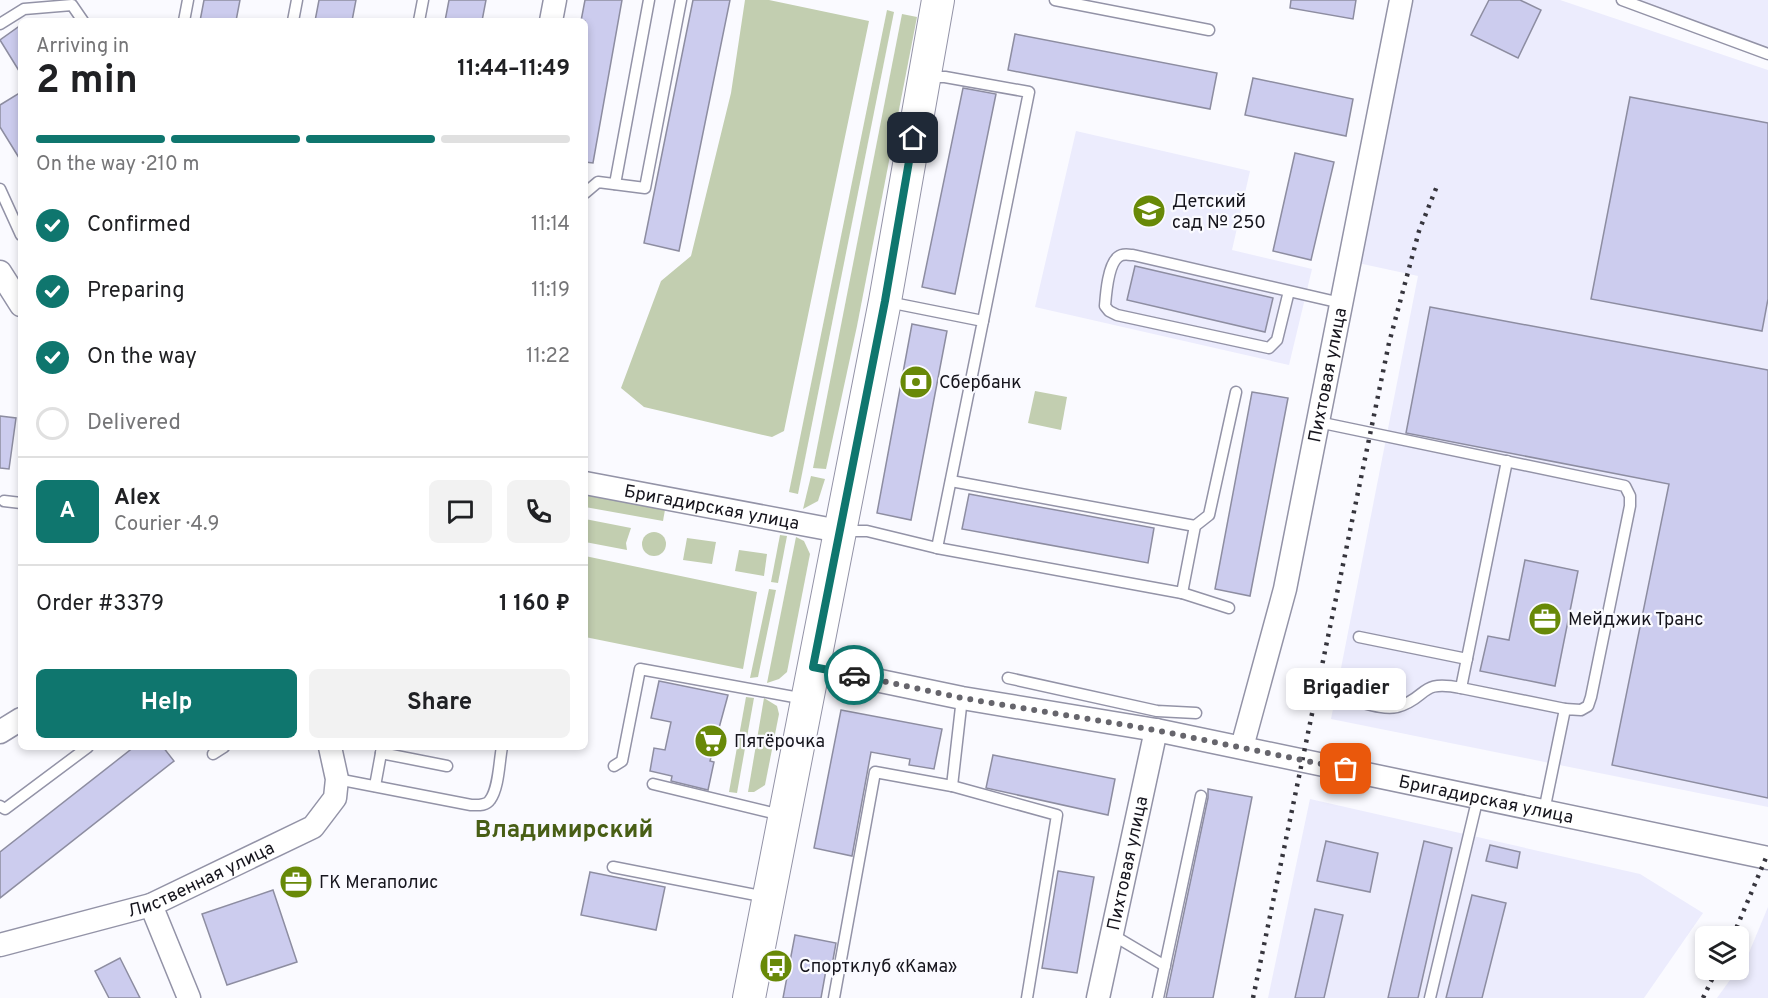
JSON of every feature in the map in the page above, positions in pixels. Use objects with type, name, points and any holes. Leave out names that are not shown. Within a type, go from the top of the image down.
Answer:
[{"type":"main road","points":[[749,998],[885,301],[938,0]]},
{"type":"street","points":[[552,18],[555,0]]},
{"type":"street","name":"Пихтовая улица","points":[[1242,747],[1285,589],[1401,0]]},
{"type":"street","points":[[0,272],[18,300]]},
{"type":"street","name":"Бригадирская улица","points":[[588,484],[839,531]]},
{"type":"street","name":"Бригадирская улица","points":[[813,667],[962,698],[1156,720],[1242,747],[1768,858]]},
{"type":"street","name":"Пихтовая улица","points":[[1098,998],[1156,720]]},
{"type":"street","points":[[0,732],[18,721]]},
{"type":"street","name":"Лиственная улица","points":[[0,945],[151,905],[313,827],[335,798],[337,779],[331,750]]},
{"type":"street","points":[[151,905],[189,998]]},
{"type":"lane","points":[[185,18],[188,0]]},
{"type":"lane","points":[[294,18],[297,0]]},
{"type":"lane","points":[[420,18],[423,0]]},
{"type":"lane","points":[[615,184],[649,0]]},
{"type":"lane","points":[[588,190],[598,182],[645,188],[681,0]]},
{"type":"lane","points":[[1055,0],[1209,30]]},
{"type":"lane","points":[[1622,0],[1768,54]]},
{"type":"lane","points":[[0,24],[24,9],[72,4],[81,18]]},
{"type":"lane","points":[[924,77],[945,77],[1029,92],[937,548]]},
{"type":"lane","points":[[0,189],[18,228]]},
{"type":"lane","points":[[1289,291],[1277,339],[1269,348],[1117,315],[1105,306],[1113,265],[1116,258],[1123,254],[1289,291],[1341,303]]},
{"type":"lane","points":[[885,301],[983,321]]},
{"type":"lane","points":[[1182,593],[1195,526],[1209,515],[1236,392]]},
{"type":"lane","points":[[1318,423],[1614,482],[1625,486],[1630,496],[1588,706],[1581,710],[1565,709],[1461,688],[1433,685],[1405,703],[1390,708],[1351,700]]},
{"type":"lane","points":[[1461,688],[1507,461]]},
{"type":"lane","points":[[951,481],[1195,526]]},
{"type":"lane","points":[[4,501],[18,503]]},
{"type":"lane","points":[[839,531],[867,531],[937,548],[1182,593],[1229,608]]},
{"type":"lane","points":[[1359,638],[1467,659]]},
{"type":"lane","points":[[614,766],[622,761],[640,669],[807,699]]},
{"type":"lane","points":[[1008,678],[1156,720],[1197,713]]},
{"type":"lane","points":[[952,786],[962,698]]},
{"type":"lane","points":[[1544,811],[1565,709]]},
{"type":"lane","points":[[0,806],[6,809],[84,750]]},
{"type":"lane","points":[[213,754],[219,750]]},
{"type":"lane","points":[[375,786],[382,750],[447,766]]},
{"type":"lane","points":[[337,779],[471,805],[484,805],[490,800],[493,790],[500,750]]},
{"type":"lane","points":[[834,998],[875,772],[952,786],[1057,815],[1027,998]]},
{"type":"lane","points":[[652,784],[784,816]]},
{"type":"lane","points":[[1158,998],[1201,796]]},
{"type":"lane","points":[[1430,998],[1478,797]]},
{"type":"lane","points":[[613,867],[768,897]]},
{"type":"lane","points":[[1111,934],[1165,966]]},
{"type":"shaded area","points":[[1411,0],[1560,0],[1768,70],[1768,807],[1331,719],[1418,276],[1358,263]]},
{"type":"shaded area","points":[[1636,0],[1768,0],[1768,52]]},
{"type":"shaded area","name":"Детский сад № 250","points":[[1076,131],[1250,171],[1232,250],[1312,269],[1289,365],[1035,307]]},
{"type":"shaded area","points":[[1310,799],[1640,874],[1703,913],[1644,998],[1268,998]]},
{"type":"shaded area","points":[[1768,907],[1768,998],[1717,998],[1730,980],[1749,980],[1749,953]]},
{"type":"green space","points":[[745,0],[769,0],[869,21],[784,431],[772,437],[644,407],[621,388],[661,281],[691,256],[731,93]]},
{"type":"green space","points":[[887,10],[894,12],[798,494],[789,492]]},
{"type":"green space","points":[[902,14],[917,17],[857,326],[826,469],[813,468]]},
{"type":"green space","points":[[1035,391],[1067,397],[1061,430],[1028,423]]},
{"type":"green space","points":[[811,476],[825,479],[818,501],[803,509]]},
{"type":"green space","points":[[588,490],[666,504],[663,521],[588,508]]},
{"type":"green space","points":[[588,520],[631,528],[626,543],[627,550],[588,543]]},
{"type":"green space","points":[[654,532],[662,536],[666,544],[662,552],[654,556],[646,552],[642,544],[646,536]]},
{"type":"green space","points":[[780,535],[787,536],[778,583],[771,582]]},
{"type":"green space","points":[[796,537],[804,541],[810,554],[787,672],[779,679],[767,683]]},
{"type":"green space","points":[[687,538],[716,542],[712,564],[683,560]]},
{"type":"green space","points":[[739,550],[767,554],[764,576],[735,571]]},
{"type":"green space","points":[[588,557],[757,592],[743,669],[588,638]]},
{"type":"green space","points":[[769,589],[776,590],[758,677],[750,678]]},
{"type":"green space","points":[[746,697],[754,698],[737,793],[729,792]]},
{"type":"green space","points":[[764,698],[777,706],[779,714],[765,785],[754,792],[748,792]]},
{"type":"building","points":[[204,0],[240,0],[237,18],[201,18]]},
{"type":"building","points":[[319,0],[356,0],[353,18],[316,18]]},
{"type":"building","points":[[449,0],[486,0],[483,18],[446,18]]},
{"type":"building","points":[[585,0],[622,0],[593,163],[588,162],[588,18],[582,18]]},
{"type":"building","points":[[693,0],[730,0],[679,251],[644,243]]},
{"type":"building","points":[[1291,0],[1356,0],[1353,19],[1290,8]]},
{"type":"building","points":[[1489,0],[1520,0],[1541,10],[1518,58],[1471,35]]},
{"type":"building","points":[[18,27],[18,69],[0,40]]},
{"type":"building","points":[[1015,34],[1217,73],[1210,109],[1008,70]]},
{"type":"building","points":[[1253,78],[1353,99],[1346,136],[1245,115]]},
{"type":"building","points":[[963,88],[996,94],[955,294],[922,287]]},
{"type":"building","points":[[18,94],[18,156],[0,127],[0,105]]},
{"type":"building","points":[[1630,97],[1768,123],[1768,299],[1762,331],[1591,299]]},
{"type":"building","points":[[1295,153],[1334,162],[1311,260],[1273,251]]},
{"type":"building","points":[[1135,266],[1273,298],[1265,332],[1127,300]]},
{"type":"building","points":[[1430,307],[1768,370],[1768,798],[1612,765],[1669,484],[1406,433]]},
{"type":"building","points":[[912,324],[947,331],[911,520],[877,513]]},
{"type":"building","points":[[1252,392],[1288,398],[1250,596],[1215,589]]},
{"type":"building","points":[[0,416],[16,418],[9,469],[0,468]]},
{"type":"building","points":[[969,494],[1154,528],[1148,563],[962,529]]},
{"type":"building","points":[[1525,560],[1578,571],[1555,686],[1480,671],[1488,636],[1509,640]]},
{"type":"building","points":[[659,681],[728,695],[710,761],[714,762],[708,790],[671,781],[672,776],[650,771],[654,748],[665,750],[671,722],[651,718]]},
{"type":"building","points":[[841,710],[942,729],[934,769],[909,765],[910,759],[871,752],[852,856],[814,848]]},
{"type":"building","points":[[130,750],[165,750],[174,761],[0,898],[0,852]]},
{"type":"building","points":[[993,755],[1115,779],[1108,815],[986,788]]},
{"type":"building","points":[[1208,789],[1252,797],[1213,998],[1166,998],[1208,798]]},
{"type":"building","points":[[1326,841],[1378,853],[1370,892],[1317,881]]},
{"type":"building","points":[[1424,841],[1452,848],[1418,998],[1388,998]]},
{"type":"building","points":[[1490,845],[1520,852],[1517,868],[1486,861]]},
{"type":"building","points":[[1058,871],[1094,877],[1077,973],[1042,968]]},
{"type":"building","points":[[590,872],[665,887],[656,930],[581,915]]},
{"type":"building","points":[[273,890],[297,962],[227,985],[202,914]]},
{"type":"building","points":[[1472,895],[1506,903],[1482,998],[1446,998]]},
{"type":"building","points":[[1315,909],[1343,915],[1324,998],[1295,998]]},
{"type":"building","points":[[795,935],[836,943],[831,971],[826,970],[821,998],[783,998]]},
{"type":"building","points":[[120,958],[140,998],[109,998],[95,971]]},
{"type":"railway","points":[[1253,998],[1389,343],[1419,231],[1437,186]]},
{"type":"railway","points":[[1737,926],[1768,853]]},
{"type":"railway","points":[[1703,998],[1712,980]]},
{"type":"way so far","points":[[854,675],[962,698],[1155,730],[1346,769]]},
{"type":"place","name":"Детский сад № 250","points":[[1149,211]]},
{"type":"place","name":"Сбербанк","points":[[916,382]]},
{"type":"place","name":"Мейджик Транс","points":[[1545,619]]},
{"type":"place","name":"Пятёрочка","points":[[711,741]]},
{"type":"place","name":"Brigadier","points":[[1346,769]]},
{"type":"place","name":"ГК Мегаполис","points":[[296,882]]},
{"type":"place","name":"Спортклуб «Кама»","points":[[776,966]]},
{"type":"district","name":"Владимирский","points":[[564,829]]},
{"type":"route","points":[[854,675],[813,667],[885,301],[913,138]]}]
